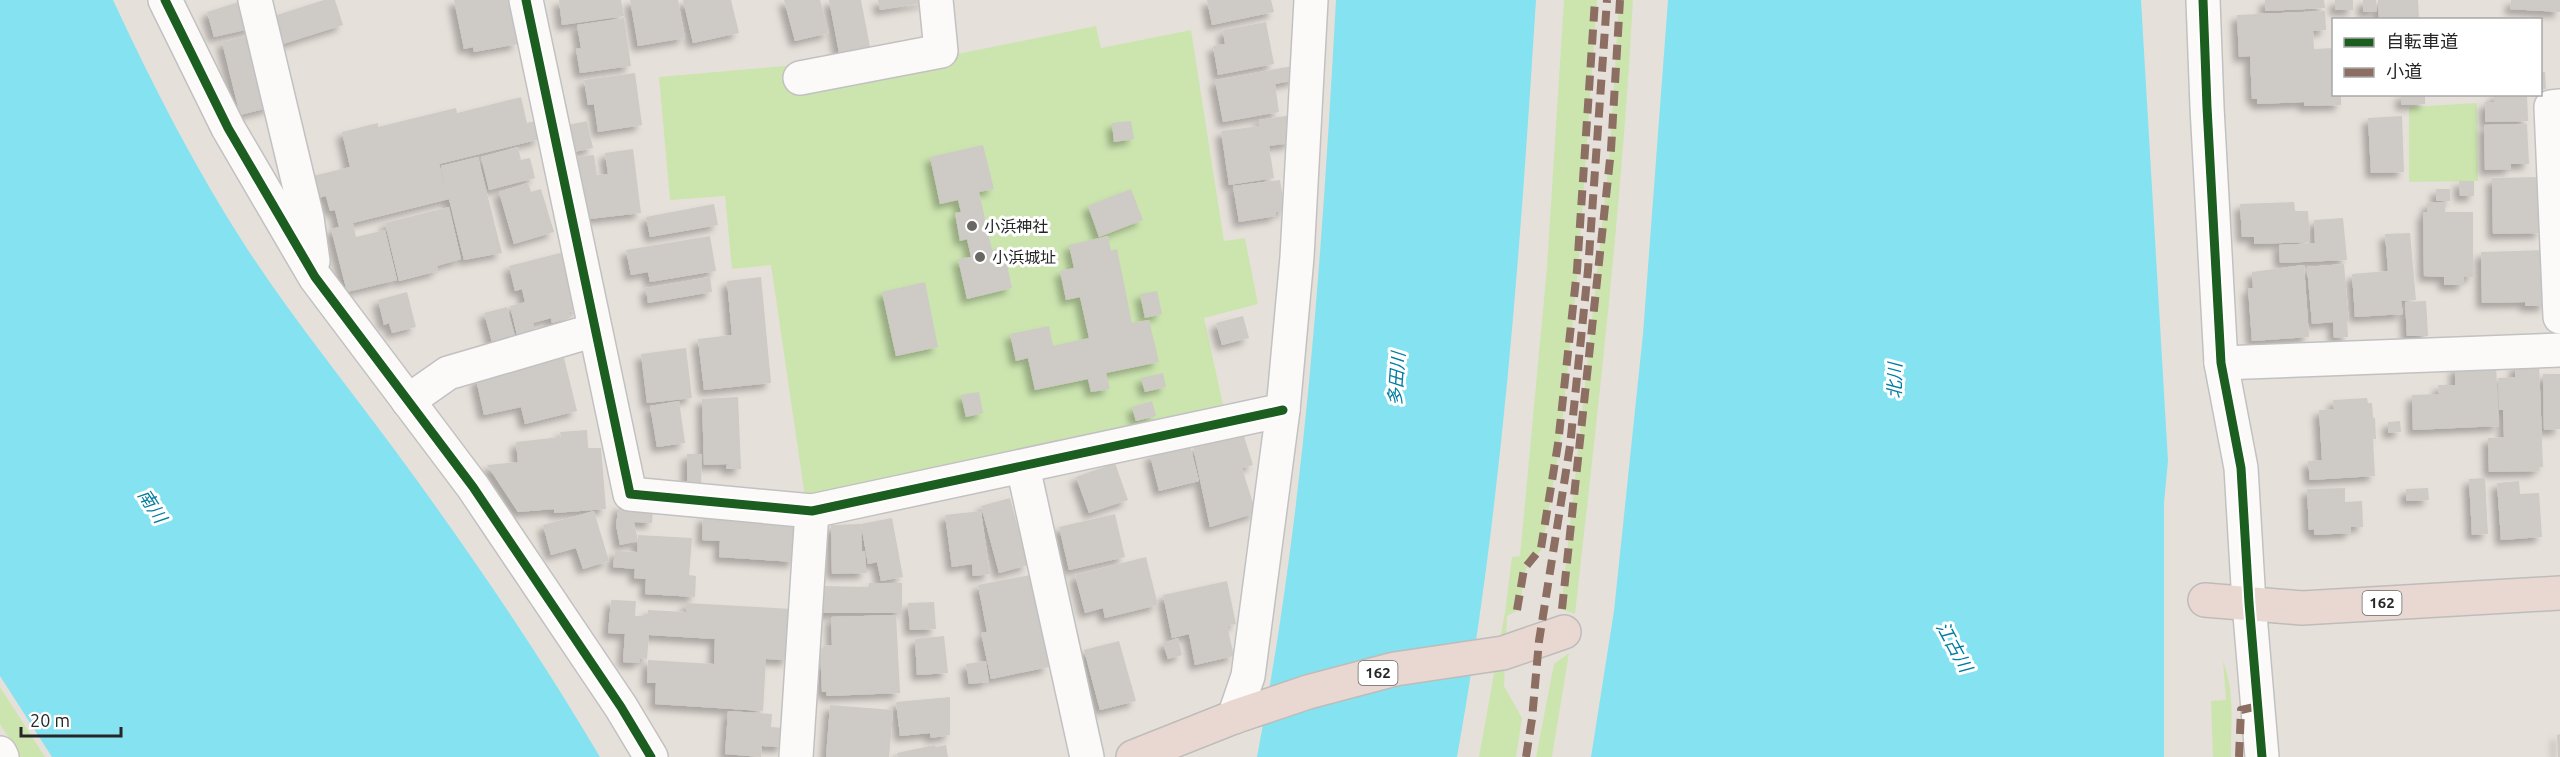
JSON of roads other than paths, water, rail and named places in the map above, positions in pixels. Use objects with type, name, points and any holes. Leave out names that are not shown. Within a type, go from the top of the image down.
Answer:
[{"type":"highway","name":"162","points":[[2205,600],[2302,608],[2560,593]]},
{"type":"highway","name":"162","points":[[1133,757],[1245,713],[1308,692],[1395,669],[1503,653],[1564,632]]},
{"type":"street","points":[[165,0],[228,128],[315,277],[473,487],[621,707],[651,757]]},
{"type":"street","points":[[255,0],[307,218],[315,277]]},
{"type":"street","points":[[526,0],[630,494],[812,511],[1283,410]]},
{"type":"street","points":[[800,78],[940,51],[936,0]]},
{"type":"street","points":[[1245,713],[1283,410],[1297,257],[1311,0]]},
{"type":"street","points":[[2203,0],[2222,363],[2241,468],[2249,603],[2262,757]]},
{"type":"street","points":[[2560,106],[2552,107],[2560,317]]},
{"type":"street","points":[[408,401],[448,373],[595,330]]},
{"type":"street","points":[[2222,363],[2560,350]]},
{"type":"street","points":[[1023,467],[1087,757]]},
{"type":"street","points":[[796,757],[812,511]]},
{"type":"street","points":[[0,753],[2,757]]},
{"type":"water","name":"南川","points":[[0,0],[113,0],[175,126],[246,247],[299,323],[473,559],[551,677],[600,757],[52,757],[0,676]]},
{"type":"water","name":"多田川","points":[[1336,0],[1536,0],[1516,285],[1498,474],[1473,663],[1457,757],[1257,757],[1288,569],[1309,380],[1318,285]]},
{"type":"water","points":[[1668,0],[2141,0],[2168,461],[2164,503],[2164,757],[1591,757],[1614,611],[1643,334]]},
{"type":"place","name":"小浜神社","points":[[972,226]]},
{"type":"place","name":"小浜城址","points":[[980,257]]},
{"type":"water label","name":"北川","points":[[1895,381]]},
{"type":"water label","name":"江古川","points":[[1954,647]]}]
